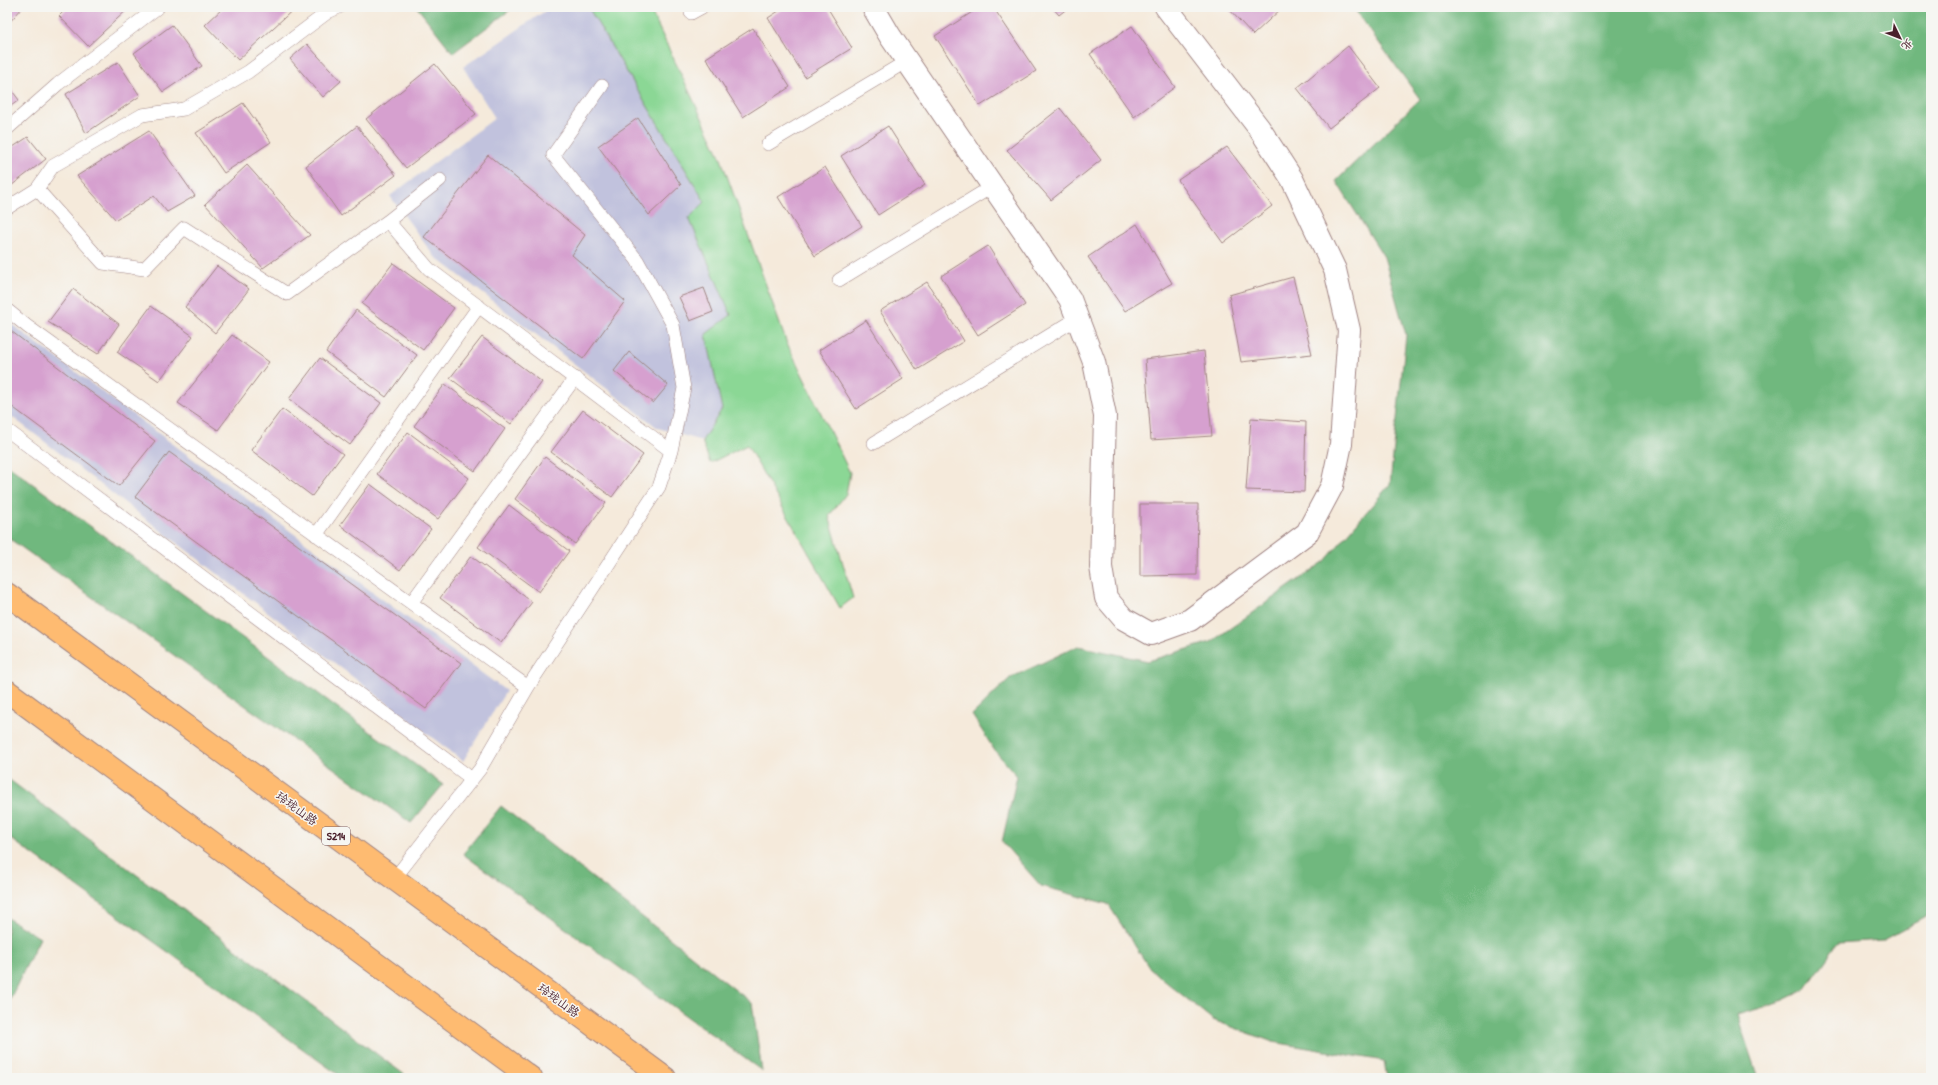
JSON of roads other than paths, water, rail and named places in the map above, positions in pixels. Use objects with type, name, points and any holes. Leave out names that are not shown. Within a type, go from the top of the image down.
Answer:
[{"type":"main road","name":"玲珑山路","points":[[7,594],[665,1078]]},
{"type":"main road","points":[[7,691],[531,1078]]},
{"type":"street","points":[[873,7],[907,61],[1070,299],[1094,362],[1105,416],[1101,567],[1106,598],[1124,618],[1151,634],[1190,620],[1307,533],[1332,486],[1341,444],[1349,330],[1335,270],[1292,179],[1260,128],[1166,7]]},
{"type":"lane","points":[[7,129],[58,84],[158,7]]},
{"type":"lane","points":[[7,208],[37,189],[53,166],[142,115],[184,109],[248,72],[328,12],[339,7]]},
{"type":"lane","points":[[768,144],[907,61]]},
{"type":"lane","points":[[394,879],[480,769],[528,687],[659,487],[671,451],[684,388],[673,325],[638,260],[553,155],[602,86]]},
{"type":"lane","points":[[37,189],[103,263],[144,269],[184,228],[287,294],[388,221],[440,180]]},
{"type":"lane","points":[[839,280],[994,186]]},
{"type":"lane","points":[[388,221],[429,269],[671,451]]},
{"type":"lane","points":[[316,535],[479,306]]},
{"type":"lane","points":[[7,310],[35,332],[528,687]]},
{"type":"lane","points":[[874,443],[1078,318]]},
{"type":"lane","points":[[411,603],[574,378]]},
{"type":"lane","points":[[7,430],[472,779]]}]
